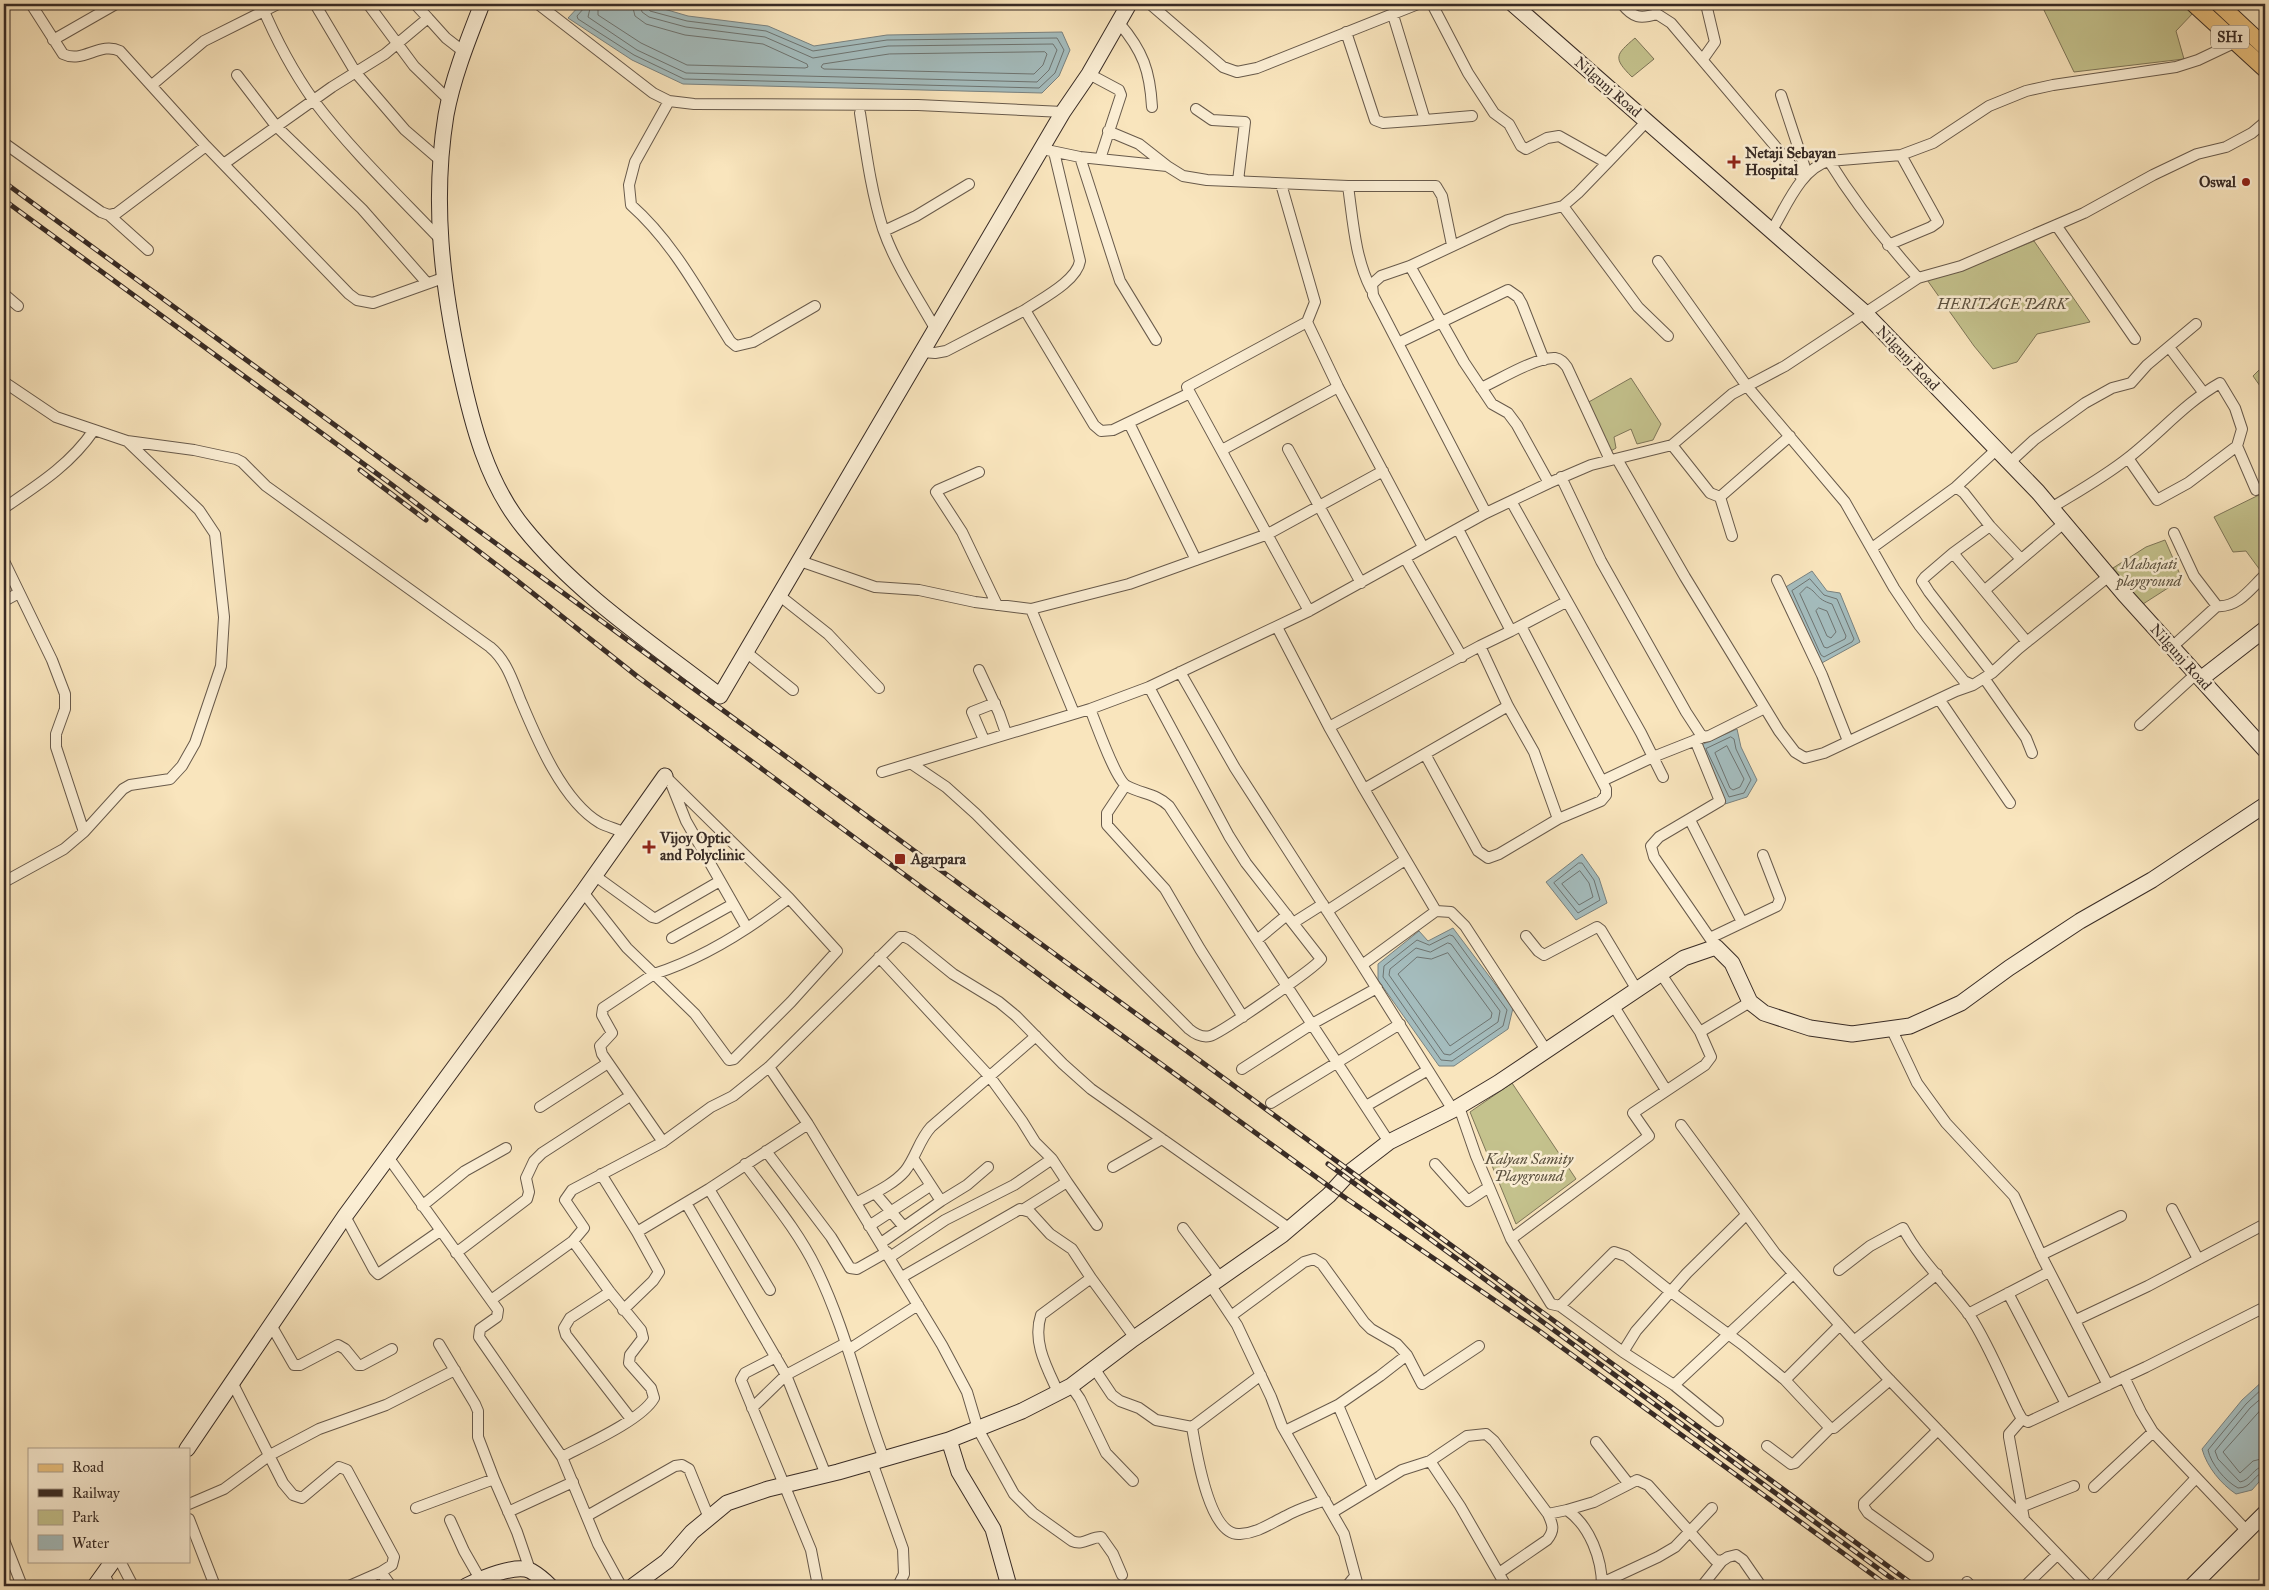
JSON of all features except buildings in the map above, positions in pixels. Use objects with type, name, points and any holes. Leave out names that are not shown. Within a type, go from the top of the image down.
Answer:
[{"type":"main road","name":"SH1","points":[[2194,4],[2265,69]]},
{"type":"main road","name":"SH1","points":[[2219,4],[2265,47]]},
{"type":"street","points":[[31,4],[60,51],[70,57],[76,58],[107,47],[114,48],[130,60],[206,146],[349,294],[357,300],[373,303],[443,278]]},
{"type":"street","points":[[53,40],[116,4]]},
{"type":"street","points":[[152,85],[204,41],[262,7],[278,4]]},
{"type":"street","points":[[315,4],[356,73],[405,130],[441,161]]},
{"type":"street","points":[[368,4],[420,73],[450,101]]},
{"type":"street","points":[[416,4],[446,38],[464,52]]},
{"type":"street","points":[[482,4],[464,52],[450,101],[441,161],[438,211],[443,278],[474,431],[500,490],[523,527],[553,561],[584,590],[720,696],[922,352],[1048,150],[1063,112],[1089,74],[1129,4]]},
{"type":"street","points":[[538,4],[635,81],[669,101],[694,104],[918,105],[1063,112]]},
{"type":"street","points":[[1150,4],[1223,67],[1236,72],[1257,68],[1418,4]]},
{"type":"street","points":[[1432,4],[1473,80],[1494,113],[1509,124],[1522,146],[1529,149],[1548,138],[1559,136],[1607,163]]},
{"type":"street","name":"Nilgunj Road","points":[[1513,4],[1865,313],[2051,508],[2172,647],[2265,749]]},
{"type":"street","points":[[1622,4],[1633,16],[1639,18],[1657,14],[1665,17],[1805,176]]},
{"type":"street","points":[[1702,59],[1715,42],[1706,4]]},
{"type":"street","points":[[262,7],[281,45],[313,100],[356,151],[440,239]]},
{"type":"street","points":[[1392,15],[1425,120]]},
{"type":"street","points":[[224,163],[313,100],[398,44],[428,18]]},
{"type":"street","points":[[1119,23],[1137,46],[1147,68],[1152,107]]},
{"type":"street","points":[[1346,32],[1375,120],[1383,123],[1472,116]]},
{"type":"street","points":[[1772,230],[1805,176],[1814,168],[1829,161],[1901,155],[1933,144],[1985,109],[2026,91],[2053,85],[2176,67],[2198,60],[2236,42]]},
{"type":"street","points":[[1089,74],[1121,92],[1100,159]]},
{"type":"street","points":[[237,75],[276,126],[362,209],[428,283]]},
{"type":"street","points":[[1781,95],[1805,176]]},
{"type":"street","points":[[669,101],[635,162],[629,184],[631,205],[648,220],[666,243],[700,290],[730,341],[736,346],[752,342],[816,306]]},
{"type":"street","points":[[1196,109],[1212,120],[1246,122],[1238,181]]},
{"type":"street","points":[[860,113],[874,195],[884,231],[898,263],[936,330]]},
{"type":"street","points":[[1371,289],[1372,284],[1381,276],[1410,266],[1508,220],[1563,206],[1578,193],[1647,121]]},
{"type":"street","points":[[882,772],[1090,709],[1149,687],[1309,611],[1486,513],[1561,477],[1591,465],[1672,445],[1718,405],[1746,385],[1786,366],[1918,278],[1961,266],[2084,213],[2153,175],[2197,154],[2226,147],[2252,133],[2265,122]]},
{"type":"street","points":[[1108,131],[1139,144],[1167,166],[1183,176],[1191,178],[1281,184],[1436,186],[1442,196],[1452,245]]},
{"type":"street","points":[[4,143],[101,212],[109,215],[148,250]]},
{"type":"street","points":[[109,215],[117,212],[206,146]]},
{"type":"street","points":[[1048,150],[1080,157],[1167,166]]},
{"type":"street","points":[[922,352],[935,353],[946,351],[1025,310],[1068,281],[1079,268],[1080,262],[1048,150]]},
{"type":"street","points":[[1888,244],[1932,227],[1938,222],[1901,155]]},
{"type":"street","points":[[1080,157],[1120,281],[1156,340]]},
{"type":"street","points":[[1829,161],[1850,194],[1888,244],[1918,278]]},
{"type":"street","points":[[884,231],[916,216],[969,184]]},
{"type":"street","points":[[1281,184],[1314,302],[1313,311],[1307,322],[1187,387],[1309,611]]},
{"type":"street","points":[[1348,186],[1358,255],[1363,274],[1486,513]]},
{"type":"street","points":[[1563,206],[1638,308],[1668,336]]},
{"type":"street","points":[[2056,225],[2135,339]]},
{"type":"street","points":[[1658,261],[1746,385],[1845,502],[1894,588],[1919,625],[1964,681],[1973,686]]},
{"type":"street","points":[[1410,266],[1440,322],[1481,388],[1492,404],[1508,413],[1518,424],[1549,483]]},
{"type":"street","points":[[1398,343],[1508,290],[1513,292],[1522,304],[1544,360]]},
{"type":"street","points":[[4,294],[18,306]]},
{"type":"street","points":[[1025,310],[1098,428],[1106,431],[1129,423],[1190,393]]},
{"type":"street","points":[[1307,322],[1338,387],[1423,547]]},
{"type":"street","points":[[2009,463],[2034,440],[2085,403],[2112,388],[2131,383],[2147,365],[2196,324]]},
{"type":"street","points":[[2170,346],[2204,392]]},
{"type":"street","points":[[1481,388],[1544,360],[1555,358],[1562,361],[1568,367],[1614,460],[1765,708],[1795,752],[1805,758],[1824,753],[1939,699],[1973,686],[1988,676],[2109,576]]},
{"type":"street","points":[[4,382],[56,417],[94,430],[127,441],[194,450],[242,462],[266,486],[490,647],[504,662],[539,745],[560,780],[589,815],[601,823],[625,832]]},
{"type":"street","points":[[2051,508],[2104,476],[2128,458],[2204,392],[2220,383],[2235,408],[2242,429],[2237,446],[2188,483],[2157,500],[2128,458]]},
{"type":"street","points":[[1222,450],[1338,387]]},
{"type":"street","points":[[1129,423],[1196,560]]},
{"type":"street","points":[[4,508],[54,474],[82,447],[94,430]]},
{"type":"street","points":[[1672,445],[1710,494],[1714,497],[1720,497],[1790,436]]},
{"type":"street","points":[[4,882],[64,848],[84,832],[123,789],[130,785],[170,779],[177,773],[195,743],[222,666],[224,617],[215,534],[199,510],[127,441]]},
{"type":"street","points":[[2237,446],[2256,490]]},
{"type":"street","points":[[1288,449],[1361,583]]},
{"type":"street","points":[[1872,548],[1956,487],[1996,450]]},
{"type":"street","points":[[800,561],[875,587],[919,590],[998,605],[1031,608],[1129,584],[1268,534],[1383,471]]},
{"type":"street","points":[[979,472],[936,492],[962,532],[998,605]]},
{"type":"street","points":[[1561,477],[1601,561],[1686,712],[1699,739],[1720,801],[1659,837],[1651,846],[1654,857],[1713,942],[1732,963],[1750,1002],[1764,1014],[1785,1022],[1825,1031],[1852,1034],[1910,1026],[1961,1003],[2009,968],[2085,918],[2152,880],[2265,805]]},
{"type":"street","points":[[1956,487],[1964,493],[1990,526],[2021,559]]},
{"type":"street","points":[[1720,497],[1732,536]]},
{"type":"street","points":[[1512,500],[1566,602],[1653,757],[1662,777]]},
{"type":"street","points":[[1985,590],[2064,523]]},
{"type":"street","points":[[1990,526],[1953,553],[1922,581],[1988,676],[2026,738],[2032,753]]},
{"type":"street","points":[[1458,529],[1511,631]]},
{"type":"street","points":[[2174,533],[2194,576],[2217,606],[2227,607],[2237,602],[2265,575]]},
{"type":"street","points":[[1953,553],[2027,642]]},
{"type":"street","points":[[1405,558],[1462,657]]},
{"type":"street","points":[[4,561],[52,660],[65,694],[64,715],[55,740],[84,832]]},
{"type":"street","points":[[1778,580],[1822,675],[1848,741]]},
{"type":"street","points":[[4,600],[20,593]]},
{"type":"street","points":[[780,596],[828,634],[879,688]]},
{"type":"street","points":[[1329,727],[1566,602]]},
{"type":"street","points":[[2172,647],[2217,606]]},
{"type":"street","points":[[1031,608],[1074,713]]},
{"type":"street","points":[[1425,754],[1478,851],[1488,858],[1499,854],[1558,819],[1600,800],[1606,795],[1606,789],[1602,781],[1521,626]]},
{"type":"street","points":[[1277,627],[1329,727],[1436,911]]},
{"type":"street","points":[[2140,725],[2199,676],[2265,629]]},
{"type":"street","points":[[1480,646],[1508,706],[1534,752],[1558,819]]},
{"type":"street","points":[[746,652],[793,690]]},
{"type":"street","points":[[979,670],[995,703],[1006,733]]},
{"type":"street","points":[[1180,672],[1235,768],[1428,1070],[1456,1109],[1511,1239],[1551,1304],[1560,1306],[1623,1352],[1674,1385],[1718,1421]]},
{"type":"street","points":[[912,764],[946,786],[976,814],[1189,1029],[1198,1035],[1208,1037],[1227,1028],[1243,1017],[1321,959],[1246,863],[1229,836],[1149,687]]},
{"type":"street","points":[[1939,699],[2010,804]]},
{"type":"street","points":[[984,740],[972,712],[995,703]]},
{"type":"street","points":[[1364,789],[1508,706]]},
{"type":"street","points":[[1602,781],[1765,708]]},
{"type":"street","points":[[1090,709],[1115,769],[1125,786],[1158,797],[1169,806],[1258,939],[1336,1063],[1389,1142]]},
{"type":"street","points":[[188,1448],[345,1216],[625,832],[668,781]]},
{"type":"street","points":[[668,781],[686,821],[747,928]]},
{"type":"street","points":[[583,892],[627,948],[695,1014],[727,1059],[734,1059],[791,1002],[837,951],[790,898],[668,781]]},
{"type":"street","points":[[1125,786],[1107,813],[1107,825],[1155,876],[1174,901],[1195,941],[1243,1017]]},
{"type":"street","points":[[1690,820],[1742,922]]},
{"type":"street","points":[[632,1586],[667,1561],[692,1532],[727,1503],[783,1485],[826,1475],[949,1440],[1022,1411],[1064,1389],[1290,1229],[1329,1195],[1350,1172],[1389,1142],[1456,1109],[1684,958],[1713,942],[1742,922],[1768,912],[1777,906],[1780,899],[1763,855]]},
{"type":"street","points":[[1258,939],[1290,919],[1325,908],[1405,860]]},
{"type":"street","points":[[594,875],[652,918],[656,918],[720,881]]},
{"type":"street","points":[[663,1142],[602,1054],[600,1046],[612,1033],[602,1015],[603,1008],[654,974],[696,958],[747,928],[790,898]]},
{"type":"street","points":[[672,938],[733,904]]},
{"type":"street","points":[[1362,965],[1436,911],[1451,912],[1465,926],[1546,1050]]},
{"type":"street","points":[[1526,936],[1538,951],[1544,955],[1592,927],[1597,927],[1601,930],[1637,990]]},
{"type":"street","points":[[491,1300],[573,1241],[584,1228],[567,1205],[565,1200],[567,1194],[663,1142],[711,1107],[733,1096],[769,1067],[896,939],[905,937],[953,974],[999,1002],[1036,1036],[1062,1064],[1091,1089],[1290,1229]]},
{"type":"street","points":[[879,957],[990,1077],[1035,1142],[1052,1159],[1097,1225]]},
{"type":"street","points":[[1511,1239],[1649,1136],[1633,1113],[1705,1065],[1711,1057],[1700,1032],[1661,974]]},
{"type":"street","points":[[1242,1069],[1312,1024],[1377,988]]},
{"type":"street","points":[[1700,1032],[1750,1002]]},
{"type":"street","points":[[1613,1005],[1666,1090]]},
{"type":"street","points":[[1271,1103],[1400,1024]]},
{"type":"street","points":[[1891,1028],[1917,1083],[1946,1123],[2014,1196],[2049,1272],[2076,1320],[2108,1385]]},
{"type":"street","points":[[856,1203],[901,1175],[913,1158],[919,1143],[931,1127],[1036,1036]]},
{"type":"street","points":[[540,1107],[608,1063]]},
{"type":"street","points":[[769,1067],[808,1124],[902,1277],[967,1392],[978,1429],[1014,1494],[1033,1513],[1077,1544],[1084,1543],[1094,1537],[1101,1537],[1113,1554],[1122,1575]]},
{"type":"street","points":[[1366,1106],[1428,1070]]},
{"type":"street","points":[[456,1254],[527,1199],[529,1192],[526,1178],[538,1157],[630,1096]]},
{"type":"street","points":[[637,1232],[709,1189],[808,1124]]},
{"type":"street","points":[[1681,1125],[1746,1215],[1793,1274],[1890,1380],[2088,1586]]},
{"type":"street","points":[[1113,1167],[1162,1139]]},
{"type":"street","points":[[422,1206],[465,1171],[506,1148]]},
{"type":"street","points":[[766,1151],[832,1237],[850,1268],[857,1269],[886,1251],[1014,1185],[1052,1159]]},
{"type":"street","points":[[388,1157],[498,1310],[494,1321],[480,1329],[479,1336],[562,1457],[598,1544],[621,1586]]},
{"type":"street","points":[[913,1158],[941,1201]]},
{"type":"street","points":[[745,1164],[794,1231],[813,1262],[847,1346],[872,1428],[878,1460],[903,1549],[904,1574],[898,1586]]},
{"type":"street","points":[[1435,1164],[1468,1201],[1489,1187]]},
{"type":"street","points":[[886,1251],[904,1228],[967,1185],[988,1166]]},
{"type":"street","points":[[601,1174],[659,1272],[654,1282],[624,1310]]},
{"type":"street","points":[[902,1277],[948,1252],[1005,1216],[1024,1209],[1067,1182]]},
{"type":"street","points":[[869,1226],[930,1186]]},
{"type":"street","points":[[709,1189],[770,1290]]},
{"type":"street","points":[[874,1193],[904,1228]]},
{"type":"street","points":[[686,1203],[786,1375],[826,1475]]},
{"type":"street","points":[[1024,1209],[1030,1212],[1050,1234],[1072,1249],[1135,1338]]},
{"type":"street","points":[[2172,1209],[2198,1258]]},
{"type":"street","points":[[1623,1352],[1636,1331],[1671,1292],[1746,1215]]},
{"type":"street","points":[[345,1216],[378,1274],[440,1231]]},
{"type":"street","points":[[2041,1255],[2121,1216]]},
{"type":"street","points":[[2076,1320],[2148,1286],[2265,1224]]},
{"type":"street","points":[[1183,1228],[1216,1283],[1261,1375],[1285,1431],[1344,1534],[1357,1581],[1347,1586]]},
{"type":"street","points":[[1839,1270],[1870,1246],[1903,1228],[1912,1246],[1968,1314],[2022,1419],[2028,1422],[2108,1385],[2265,1307]]},
{"type":"street","points":[[562,1457],[631,1419],[651,1403],[654,1393],[630,1363],[630,1356],[643,1338],[641,1330],[610,1292],[573,1241]]},
{"type":"street","points":[[1560,1306],[1614,1252],[1626,1256],[1671,1292],[1728,1333],[1785,1380],[1830,1428]]},
{"type":"street","points":[[1231,1316],[1304,1262],[1314,1259],[1322,1264],[1364,1322],[1371,1329],[1397,1344],[1406,1355],[1422,1384],[1479,1346]]},
{"type":"street","points":[[1968,1314],[2049,1272]]},
{"type":"street","points":[[1674,1385],[1793,1274]]},
{"type":"street","points":[[1854,1341],[1937,1274]]},
{"type":"street","points":[[1091,1278],[1042,1316],[1039,1323],[1042,1354],[1064,1389],[1080,1399],[1106,1453],[1133,1481]]},
{"type":"street","points":[[610,1292],[570,1318],[564,1328],[566,1335],[631,1419]]},
{"type":"street","points":[[2008,1293],[2066,1404]]},
{"type":"street","points":[[752,1408],[786,1375],[847,1346],[918,1305]]},
{"type":"street","points":[[271,1325],[294,1365],[300,1365],[338,1345],[345,1349],[358,1364],[362,1365],[392,1349]]},
{"type":"street","points":[[1785,1380],[1840,1325]]},
{"type":"street","points":[[439,1344],[456,1370],[478,1411],[478,1437],[530,1570],[550,1586]]},
{"type":"street","points":[[1285,1431],[1338,1405],[1380,1376],[1406,1355]]},
{"type":"street","points":[[776,1357],[743,1374],[741,1380],[811,1550],[818,1586]]},
{"type":"street","points":[[1094,1368],[1112,1395],[1120,1401],[1139,1408],[1156,1420],[1192,1428]]},
{"type":"street","points":[[190,1504],[233,1484],[270,1455],[320,1430],[396,1401],[456,1370]]},
{"type":"street","points":[[1192,1428],[1261,1375]]},
{"type":"street","points":[[2124,1377],[2153,1432],[2247,1531]]},
{"type":"street","points":[[1767,1446],[1791,1464],[1795,1463],[1830,1428],[1834,1428],[1890,1380]]},
{"type":"street","points":[[232,1384],[283,1483],[298,1498],[308,1494],[339,1467],[346,1470],[394,1557],[392,1565],[349,1586]]},
{"type":"street","points":[[1338,1405],[1373,1487]]},
{"type":"street","points":[[2022,1419],[2009,1434],[2009,1437],[2024,1519]]},
{"type":"street","points":[[1192,1428],[1209,1505],[1229,1531],[1238,1535],[1261,1530],[1287,1515],[1326,1500]]},
{"type":"street","points":[[1928,1556],[1868,1513],[1864,1503],[1938,1430]]},
{"type":"street","points":[[2094,1487],[2153,1432]]},
{"type":"street","points":[[1333,1512],[1402,1470],[1430,1461],[1467,1436],[1486,1434],[1494,1441],[1548,1514],[1554,1527],[1552,1534],[1547,1540],[1499,1574]]},
{"type":"street","points":[[949,1440],[959,1472],[993,1529],[1009,1586]]},
{"type":"street","points":[[1596,1442],[1628,1483]]},
{"type":"street","points":[[1430,1461],[1460,1506],[1506,1586]]},
{"type":"street","points":[[587,1516],[675,1466],[682,1465],[690,1469],[709,1518]]},
{"type":"street","points":[[2094,1586],[2196,1478]]},
{"type":"street","points":[[416,1508],[494,1480]]},
{"type":"street","points":[[1548,1514],[1594,1502],[1628,1483],[1638,1480],[1648,1485],[1715,1560],[1722,1561]]},
{"type":"street","points":[[508,1512],[573,1482]]},
{"type":"street","points":[[2021,1507],[2074,1486]]},
{"type":"street","points":[[1567,1510],[1578,1517],[1593,1544],[1600,1562],[1602,1585],[1658,1558],[1674,1547],[1712,1508]]},
{"type":"street","points":[[2192,1586],[2265,1513]]},
{"type":"street","points":[[450,1520],[464,1551],[480,1578]]},
{"type":"street","points":[[190,1521],[215,1586]]},
{"type":"street","points":[[4,1540],[22,1586]]},
{"type":"street","points":[[1702,1586],[1722,1561],[1736,1555],[1743,1560],[1761,1586]]},
{"type":"street","points":[[2025,1586],[2057,1555]]},
{"type":"street","points":[[121,1562],[133,1586]]},
{"type":"street","points":[[466,1586],[480,1578],[517,1569],[530,1570]]},
{"type":"street","points":[[381,1572],[391,1586]]},
{"type":"street","points":[[95,1586],[109,1574]]},
{"type":"green space","points":[[2041,4],[2185,4],[2194,12],[2176,31],[2184,59],[2074,72]]},
{"type":"green space","points":[[1635,38],[1654,59],[1632,77],[1619,61],[1619,57],[1623,49]]},
{"type":"green space","name":"HERITAGE PARK","points":[[2034,241],[2090,322],[2037,334],[2017,362],[1993,369],[1974,346],[1925,277],[1961,271]]},
{"type":"green space","points":[[2265,364],[2265,393],[2253,376]]},
{"type":"green space","points":[[1631,378],[1661,424],[1653,440],[1637,444],[1631,429],[1614,437],[1616,448],[1611,451],[1587,403]]},
{"type":"green space","points":[[2265,492],[2265,567],[2260,570],[2246,551],[2233,552],[2214,517]]},
{"type":"green space","name":"Mahajati playground","points":[[2165,540],[2182,579],[2143,604],[2113,568],[2146,547]]},
{"type":"green space","name":"Kalyan Samity Playground","points":[[1512,1083],[1576,1179],[1516,1224],[1470,1112]]},
{"type":"water","points":[[581,4],[647,4],[688,16],[768,26],[814,46],[887,35],[1062,32],[1070,50],[1059,76],[1042,93],[683,84],[632,60],[568,18]]},
{"type":"water","points":[[1812,571],[1827,591],[1840,593],[1860,642],[1820,664],[1784,588]]},
{"type":"water","points":[[1737,729],[1741,747],[1757,780],[1747,797],[1725,804],[1699,746]]},
{"type":"water","points":[[1582,854],[1599,878],[1607,903],[1576,920],[1546,882]]},
{"type":"water","points":[[1453,928],[1513,1008],[1508,1029],[1454,1066],[1439,1066],[1378,980],[1378,964],[1419,931],[1428,941]]},
{"type":"water","points":[[2265,1379],[2265,1475],[2252,1490],[2236,1494],[2215,1475],[2202,1449],[2242,1400]]},
{"type":"railway","points":[[4,182],[1915,1586]]},
{"type":"railway","points":[[4,200],[391,484],[638,677],[1072,999],[1334,1190],[1538,1330],[1888,1586]]},
{"type":"railway","points":[[360,470],[426,520]]},
{"type":"railway","points":[[1328,1164],[1902,1586]]},
{"type":"place","name":"Netaji Sebayan Hospital","points":[[1734,162]]},
{"type":"place","name":"Oswal","points":[[2246,182]]},
{"type":"place","name":"Vijoy Optic and Polyclinic","points":[[649,847]]},
{"type":"place","name":"Agarpara","points":[[900,859]]}]
